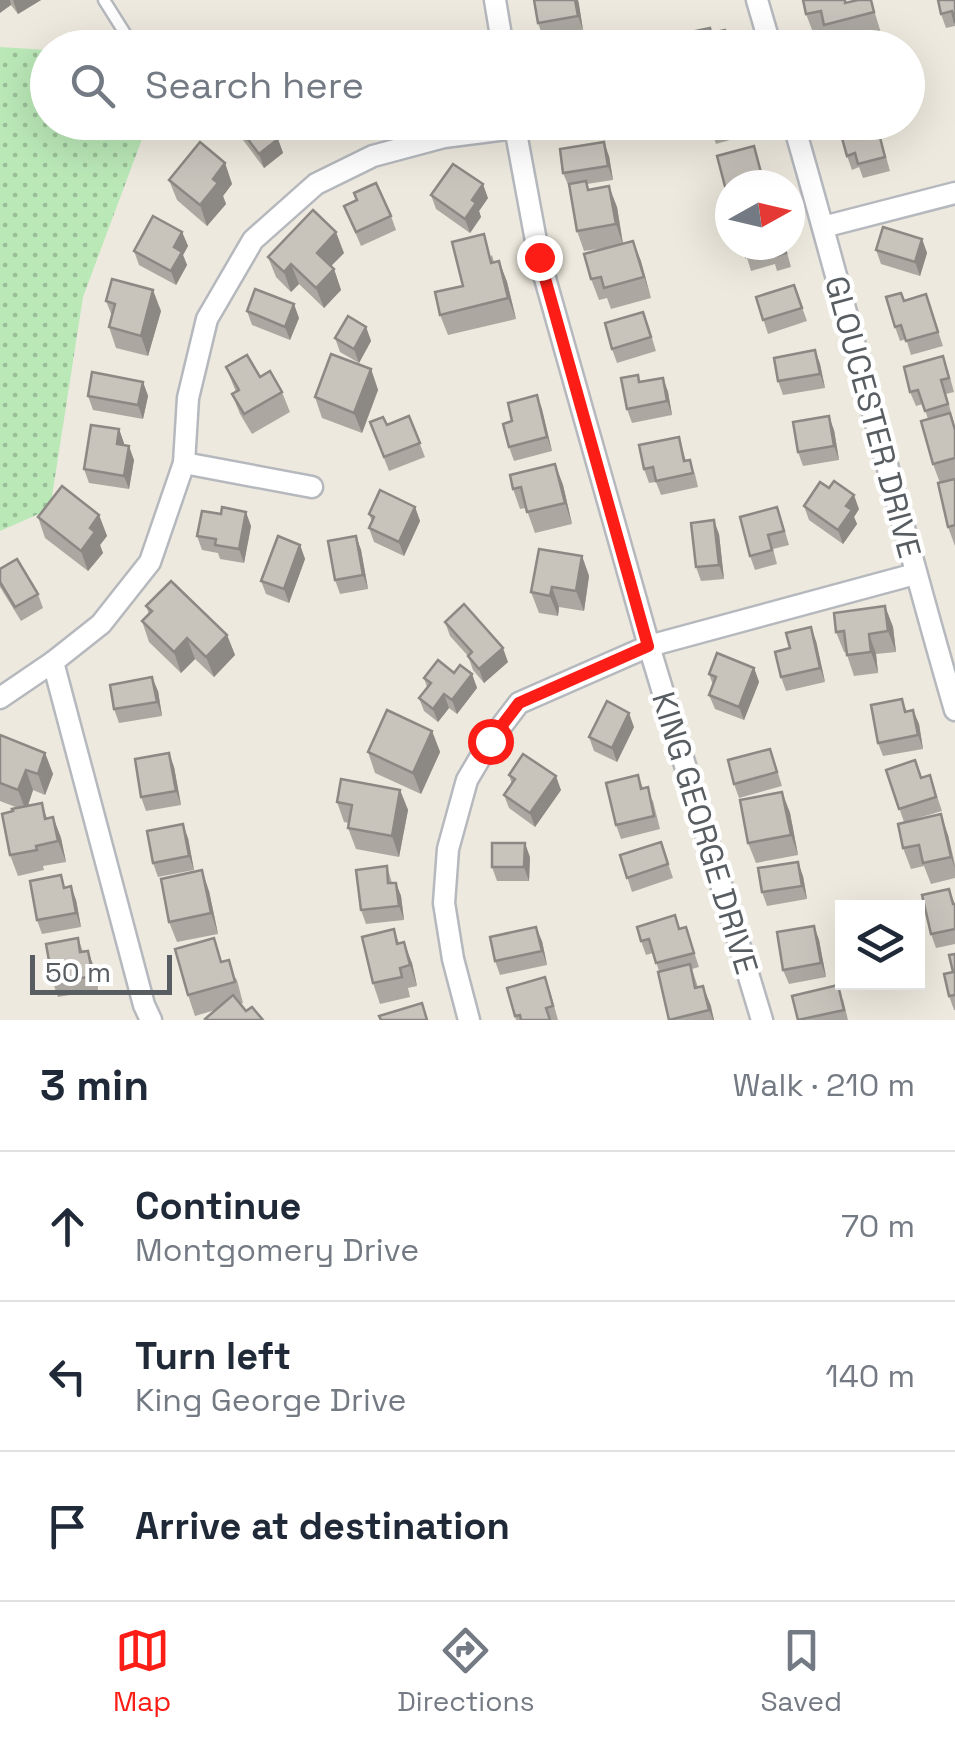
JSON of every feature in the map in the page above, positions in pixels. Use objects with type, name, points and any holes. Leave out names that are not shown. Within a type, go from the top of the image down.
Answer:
[{"type":"street","points":[[496,0],[500,30]]},
{"type":"street","points":[[757,0],[766,30]]},
{"type":"street","points":[[0,698],[101,624],[150,562],[184,463],[188,398],[207,319],[253,240],[316,184],[374,156],[433,140]]},
{"type":"street","name":"KING GEORGE DRIVE","points":[[518,140],[539,257],[648,646],[762,1020]]},
{"type":"street","name":"GLOUCESTER DRIVE","points":[[798,140],[955,710]]},
{"type":"street","points":[[823,226],[955,193]]},
{"type":"street","points":[[184,463],[312,486]]},
{"type":"street","points":[[470,1020],[453,959],[444,904],[448,848],[467,780],[519,703],[648,646],[915,574]]},
{"type":"street","points":[[53,662],[144,1006],[151,1020]]},
{"type":"lane","points":[[104,0],[123,30]]},
{"type":"green space","points":[[0,47],[30,49],[30,140],[142,140],[83,297],[50,509],[0,531]]},
{"type":"building","points":[[534,0],[575,0],[578,16],[538,23]]},
{"type":"building","points":[[803,0],[871,0],[874,12],[824,25],[821,11],[806,14]]},
{"type":"building","points":[[938,0],[955,0],[955,23],[952,11],[941,14]]},
{"type":"building","points":[[248,140],[277,140],[259,154]]},
{"type":"building","points":[[843,140],[881,140],[885,157],[858,164],[855,153],[847,156]]},
{"type":"building","points":[[200,142],[225,163],[213,179],[218,183],[200,205],[169,180]]},
{"type":"building","points":[[604,142],[608,166],[563,173],[560,149]]},
{"type":"building","points":[[754,146],[760,170],[721,170],[717,156]]},
{"type":"building","points":[[453,164],[483,184],[465,219],[431,195]]},
{"type":"building","points":[[586,181],[588,190],[609,186],[616,224],[577,231],[569,184]]},
{"type":"building","points":[[376,183],[391,216],[356,232],[344,206],[357,200],[354,193]]},
{"type":"building","points":[[313,210],[336,232],[317,253],[334,269],[316,288],[291,264],[284,272],[268,257]]},
{"type":"building","points":[[153,216],[182,232],[174,247],[182,252],[171,271],[134,251]]},
{"type":"building","points":[[883,227],[922,239],[915,262],[876,250]]},
{"type":"building","points":[[484,234],[491,263],[499,261],[508,298],[440,315],[435,292],[463,286],[452,242]]},
{"type":"building","points":[[633,241],[644,277],[604,288],[601,277],[591,279],[584,254]]},
{"type":"building","points":[[112,279],[153,290],[141,336],[109,327],[115,304],[106,301]]},
{"type":"building","points":[[794,285],[802,308],[763,320],[756,297]]},
{"type":"building","points":[[255,289],[294,304],[285,327],[247,311]]},
{"type":"building","points":[[901,293],[904,301],[926,294],[938,332],[906,341],[901,325],[895,327],[886,297]]},
{"type":"building","points":[[643,312],[651,337],[612,349],[605,323]]},
{"type":"building","points":[[348,316],[366,327],[354,349],[335,338]]},
{"type":"building","points":[[815,350],[820,374],[778,381],[774,358]]},
{"type":"building","points":[[331,354],[371,369],[354,413],[315,397]]},
{"type":"building","points":[[247,355],[260,377],[270,371],[282,392],[244,414],[232,394],[239,390],[226,367]]},
{"type":"building","points":[[943,356],[949,378],[941,380],[948,404],[925,411],[918,390],[910,392],[904,367]]},
{"type":"building","points":[[92,372],[143,382],[138,405],[88,396]]},
{"type":"building","points":[[638,375],[639,382],[663,378],[667,401],[627,409],[621,378]]},
{"type":"building","points":[[537,395],[547,437],[509,447],[503,424],[512,421],[508,403]]},
{"type":"building","points":[[950,413],[955,430],[955,458],[933,464],[921,421]]},
{"type":"building","points":[[409,416],[420,443],[384,457],[370,422],[383,417],[387,425]]},
{"type":"building","points":[[829,416],[834,446],[798,452],[793,422]]},
{"type":"building","points":[[91,425],[119,429],[117,444],[129,446],[124,476],[84,469]]},
{"type":"building","points":[[679,437],[684,461],[690,460],[693,473],[656,481],[653,467],[644,469],[639,445]]},
{"type":"building","points":[[555,464],[565,503],[527,512],[521,487],[513,489],[510,475]]},
{"type":"building","points":[[955,479],[955,525],[948,527],[938,483]]},
{"type":"building","points":[[834,481],[854,495],[846,506],[852,510],[838,530],[804,506],[820,482],[829,488]]},
{"type":"building","points":[[62,486],[99,515],[90,528],[95,532],[81,551],[38,517]]},
{"type":"building","points":[[380,490],[415,507],[399,542],[369,528],[374,517],[369,514]]},
{"type":"building","points":[[222,507],[246,512],[239,549],[215,545],[216,539],[197,536],[202,511],[221,514]]},
{"type":"building","points":[[777,507],[784,531],[768,535],[772,550],[750,556],[740,517]]},
{"type":"building","points":[[714,520],[719,565],[696,567],[691,523]]},
{"type":"building","points":[[278,536],[300,545],[284,589],[261,581]]},
{"type":"building","points":[[356,536],[363,575],[335,580],[328,541]]},
{"type":"building","points":[[539,549],[582,556],[576,591],[552,587],[550,596],[531,592]]},
{"type":"building","points":[[17,559],[38,594],[15,607],[0,582],[0,569]]},
{"type":"building","points":[[171,581],[227,635],[206,657],[187,638],[174,652],[142,621],[152,611],[146,606]]},
{"type":"building","points":[[464,604],[503,648],[479,669],[468,656],[472,652],[445,622]]},
{"type":"building","points":[[885,606],[888,631],[869,634],[871,652],[847,655],[844,631],[836,632],[834,613]]},
{"type":"building","points":[[811,627],[820,668],[781,677],[775,652],[790,648],[786,633]]},
{"type":"building","points":[[717,653],[754,668],[739,707],[709,695],[716,677],[709,674]]},
{"type":"building","points":[[438,660],[454,673],[460,665],[472,674],[452,700],[444,694],[433,709],[419,698],[431,683],[424,678]]},
{"type":"building","points":[[152,677],[157,702],[114,709],[110,685]]},
{"type":"building","points":[[902,699],[905,712],[913,710],[918,735],[878,743],[871,705]]},
{"type":"building","points":[[607,701],[629,713],[612,748],[589,737]]},
{"type":"building","points":[[387,710],[432,731],[413,773],[368,752]]},
{"type":"building","points":[[0,735],[45,753],[38,774],[26,770],[18,790],[0,783]]},
{"type":"building","points":[[770,749],[777,772],[734,784],[728,760]]},
{"type":"building","points":[[169,753],[176,791],[141,797],[135,759]]},
{"type":"building","points":[[523,754],[556,776],[530,813],[504,795],[515,779],[509,775]]},
{"type":"building","points":[[915,760],[921,778],[930,775],[936,797],[899,809],[886,770]]},
{"type":"building","points":[[638,775],[641,789],[648,787],[654,816],[616,825],[606,783]]},
{"type":"building","points":[[341,779],[400,790],[392,836],[348,828],[352,805],[337,802]]},
{"type":"building","points":[[782,792],[791,835],[748,843],[740,800]]},
{"type":"building","points":[[42,803],[45,819],[53,817],[58,841],[10,855],[2,814]]},
{"type":"building","points":[[941,814],[951,857],[923,863],[919,845],[903,848],[898,824]]},
{"type":"building","points":[[183,824],[189,856],[153,863],[147,831]]},
{"type":"building","points":[[661,842],[668,864],[627,878],[620,855]]},
{"type":"building","points":[[492,843],[525,843],[524,867],[492,867]]},
{"type":"building","points":[[798,862],[802,886],[762,892],[758,868]]},
{"type":"building","points":[[387,866],[388,883],[396,883],[399,906],[361,910],[356,870]]},
{"type":"building","points":[[202,870],[211,913],[169,922],[161,879]]},
{"type":"building","points":[[61,875],[64,888],[71,886],[76,913],[37,920],[30,881]]},
{"type":"building","points":[[949,889],[955,904],[955,929],[931,934],[922,895]]},
{"type":"building","points":[[675,915],[679,929],[686,927],[694,953],[656,963],[649,939],[641,941],[637,927]]},
{"type":"building","points":[[814,926],[821,963],[783,970],[777,932]]},
{"type":"building","points":[[536,927],[542,951],[495,961],[490,937]]},
{"type":"building","points":[[394,929],[397,944],[404,942],[410,965],[400,968],[402,977],[373,983],[362,937]]},
{"type":"building","points":[[78,938],[80,952],[88,951],[93,976],[53,983],[46,944]]},
{"type":"building","points":[[214,938],[221,962],[229,960],[235,982],[188,995],[175,949]]},
{"type":"building","points":[[955,954],[955,995],[949,996],[944,974],[953,972],[949,955]]},
{"type":"building","points":[[690,964],[695,988],[703,986],[709,1010],[669,1020],[658,972]]},
{"type":"building","points":[[545,977],[553,1006],[546,1008],[550,1020],[521,1020],[520,1015],[515,1016],[507,988]]},
{"type":"building","points":[[835,986],[844,1010],[798,1020],[792,996]]},
{"type":"building","points":[[233,995],[246,1011],[252,1007],[263,1020],[205,1019]]},
{"type":"building","points":[[422,1003],[427,1020],[381,1020],[379,1016]]},
{"type":"route","points":[[490,741],[519,703],[648,646],[539,257]]}]
